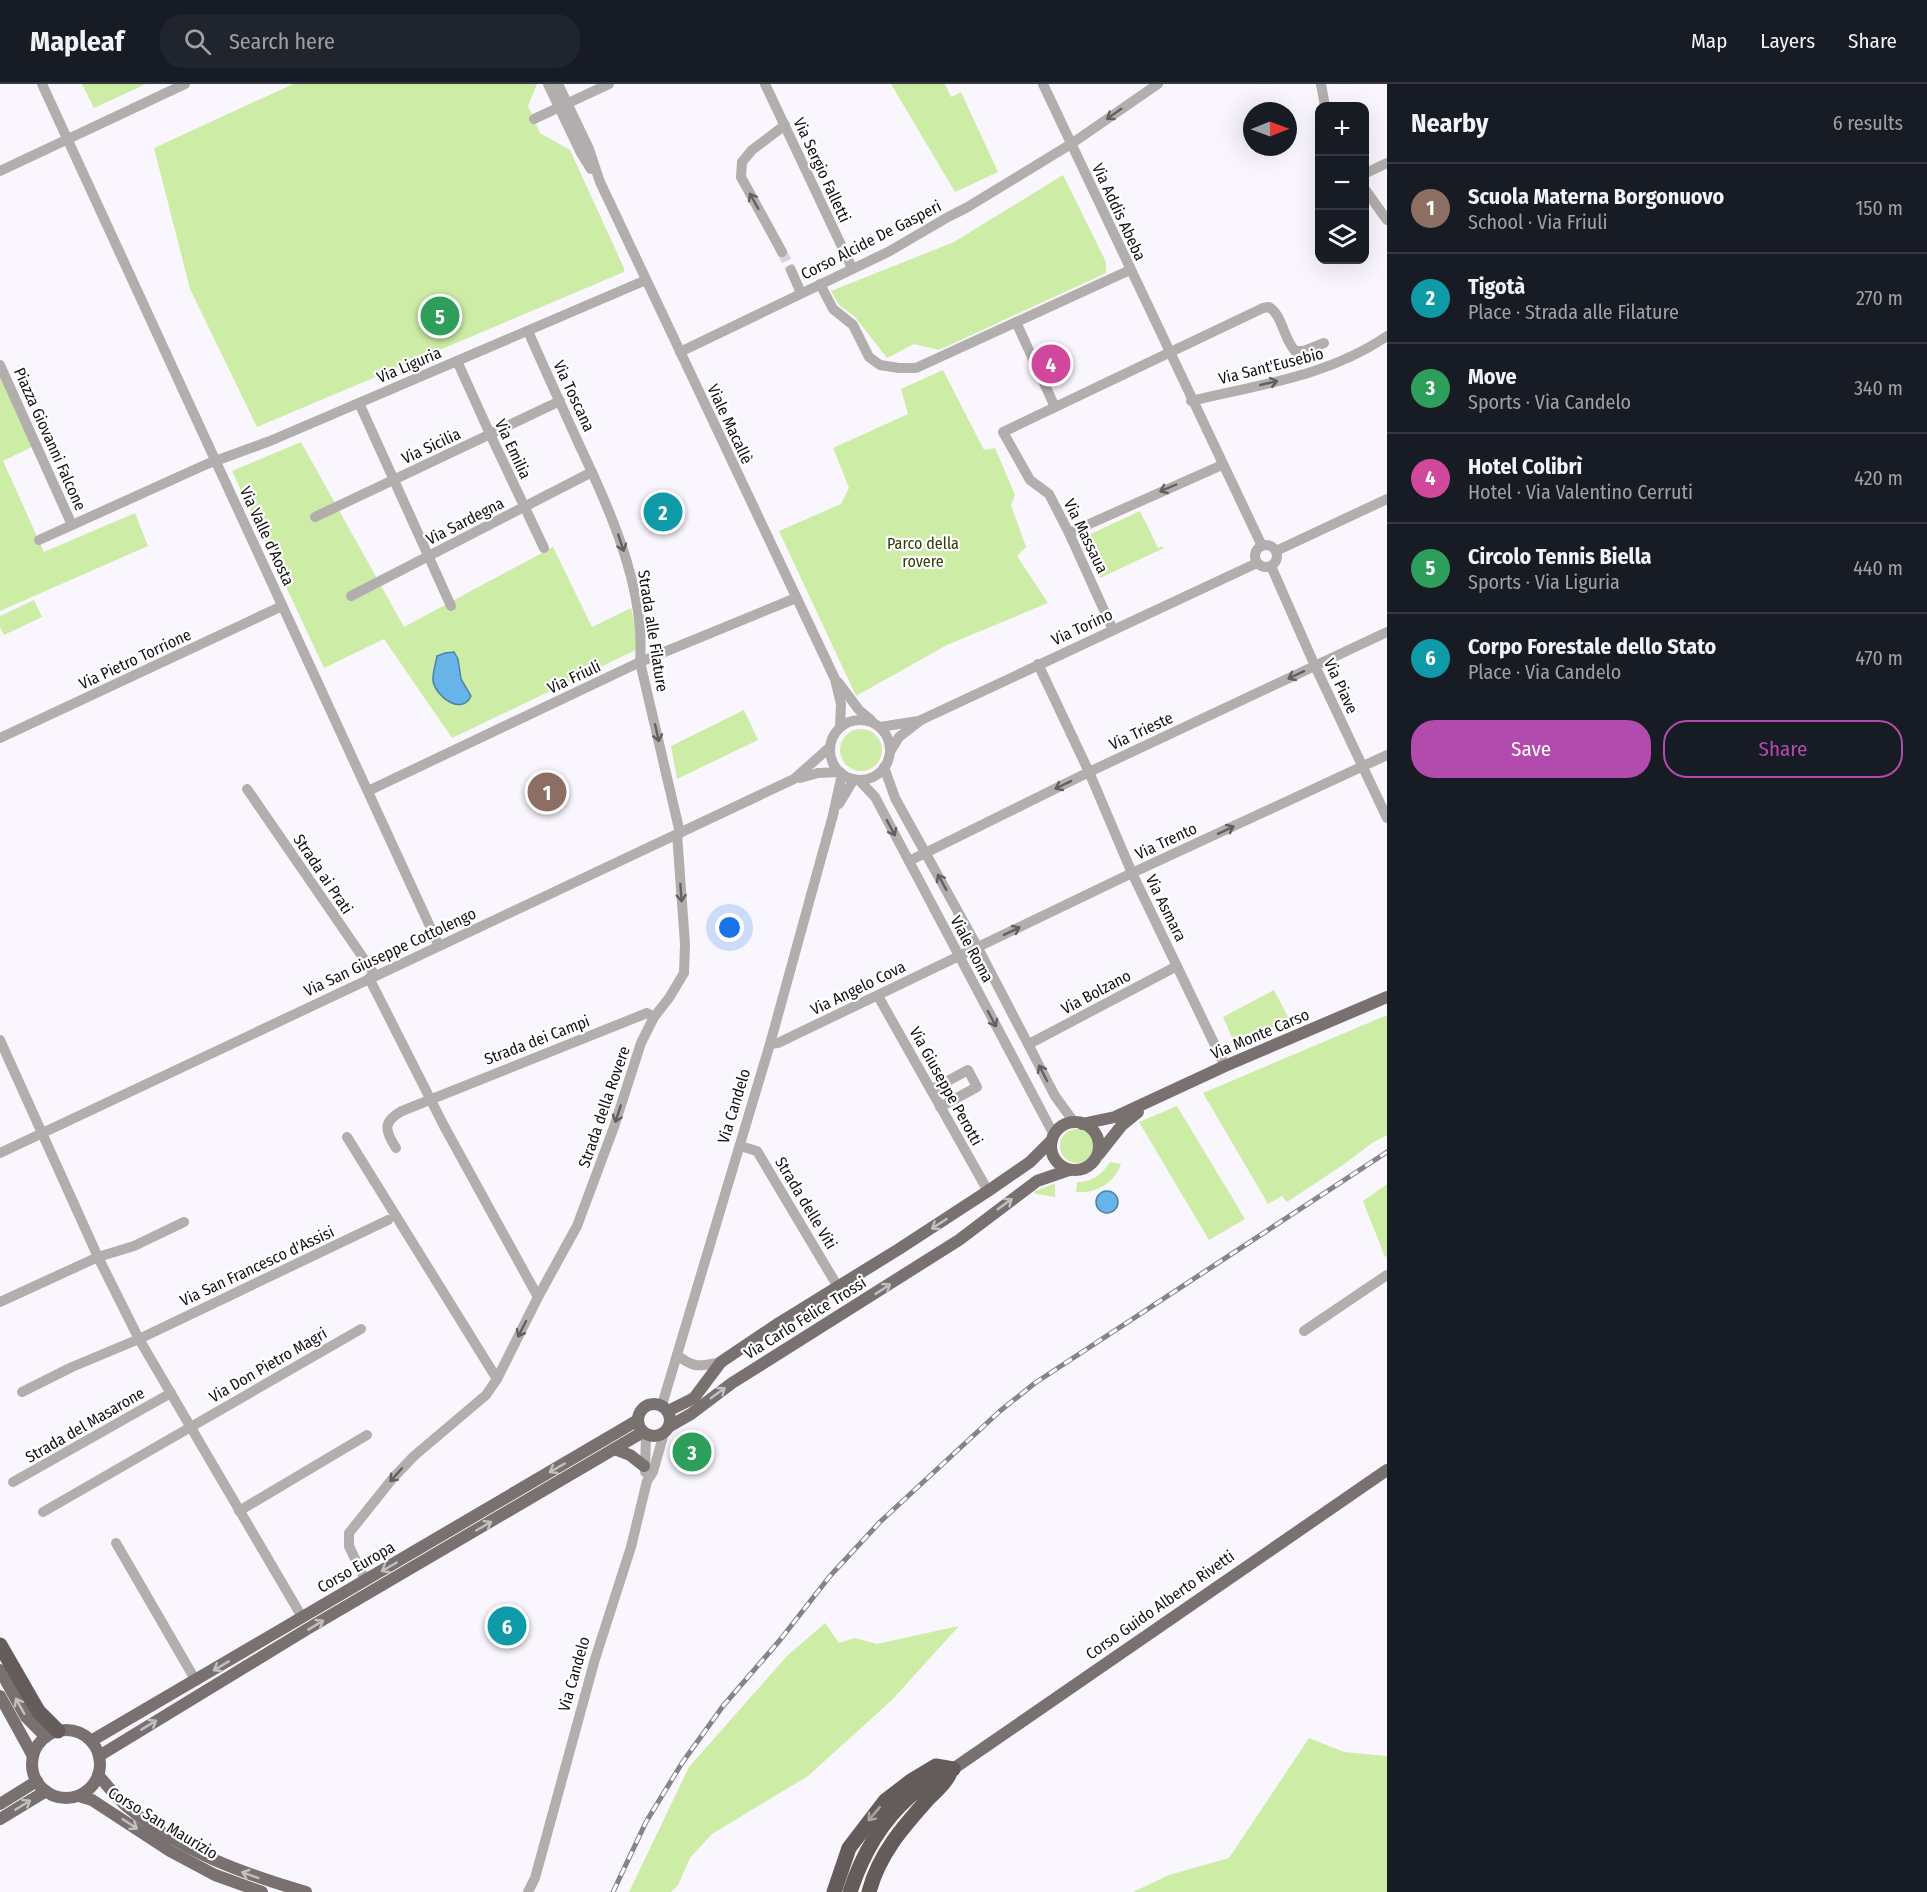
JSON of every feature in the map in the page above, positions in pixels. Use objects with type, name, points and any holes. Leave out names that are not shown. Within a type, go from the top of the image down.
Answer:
[{"type":"highway","points":[[0,1645],[52,1734]]},
{"type":"highway","points":[[834,1892],[849,1848],[885,1801],[936,1766],[953,1768]]},
{"type":"highway","points":[[850,1892],[858,1868],[890,1816],[911,1795],[953,1768]]},
{"type":"highway","points":[[869,1892],[885,1851],[930,1797],[944,1785],[953,1768]]},
{"type":"main road","name":"Via Monte Carso","points":[[1078,1123],[1115,1117],[1225,1066],[1387,997]]},
{"type":"main road","name":"Via Monte Carso","points":[[1095,1159],[1122,1125],[1148,1103]]},
{"type":"main road","points":[[1078,1123],[1094,1132],[1098,1152],[1095,1159],[1084,1169],[1069,1170],[1054,1158],[1053,1138],[1062,1126],[1078,1123]]},
{"type":"main road","name":"Via Carlo Felice Trossi","points":[[665,1408],[694,1398],[721,1362],[988,1191],[1030,1162],[1053,1138]]},
{"type":"main road","name":"Via Carlo Felice Trossi","points":[[667,1430],[732,1383],[959,1240],[1037,1181],[1069,1170]]},
{"type":"main road","points":[[665,1408],[652,1403],[644,1407],[642,1429],[655,1437],[667,1430]]},
{"type":"main road","name":"Via Candelo","points":[[665,1408],[671,1418],[667,1430]]},
{"type":"main road","name":"Corso Europa","points":[[91,1741],[365,1580],[642,1429]]},
{"type":"main road","name":"Corso Europa","points":[[99,1756],[330,1616],[614,1449],[642,1429]]},
{"type":"main road","points":[[614,1449],[630,1455],[644,1466]]},
{"type":"main road","name":"Corso Guido Alberto Rivetti","points":[[953,1768],[1387,1470]]},
{"type":"main road","points":[[0,1670],[26,1717],[52,1734]]},
{"type":"main road","points":[[0,1696],[33,1756],[37,1781],[46,1791],[56,1797],[79,1796],[94,1784],[98,1775],[99,1756],[91,1741],[76,1732],[52,1734],[38,1746],[33,1756]]},
{"type":"main road","name":"Corso San Maurizio","points":[[98,1775],[129,1809],[164,1833],[222,1864],[254,1877],[306,1892]]},
{"type":"main road","points":[[0,1804],[37,1781]]},
{"type":"main road","points":[[0,1819],[46,1791]]},
{"type":"main road","name":"Corso San Maurizio","points":[[79,1796],[92,1800],[170,1851],[215,1875],[262,1892]]},
{"type":"street","name":"Via Valle d'Aosta","points":[[42,84],[439,946]]},
{"type":"street","points":[[0,171],[185,84]]},
{"type":"street","name":"Viale Macallè","points":[[548,84],[589,149],[600,182],[835,679],[859,710],[876,725]]},
{"type":"street","name":"Viale Macallè","points":[[558,84],[563,106]]},
{"type":"street","points":[[534,119],[609,84]]},
{"type":"street","name":"Via Sergio Falletti","points":[[765,84],[852,268]]},
{"type":"street","name":"Via Addis Abeba","points":[[1043,84],[1191,401],[1262,546]]},
{"type":"street","name":"Corso Alcide De Gasperi","points":[[680,352],[888,252],[1071,144],[1158,84]]},
{"type":"street","points":[[1322,84],[1324,102]]},
{"type":"street","points":[[782,252],[741,177],[742,162],[752,150],[784,125]]},
{"type":"street","points":[[1369,172],[1387,163]]},
{"type":"street","points":[[1369,194],[1387,220]]},
{"type":"street","points":[[790,270],[801,293]]},
{"type":"street","points":[[820,284],[833,309],[853,325],[869,357],[880,365],[916,368],[1130,270]]},
{"type":"street","name":"Via Liguria","points":[[216,462],[646,280]]},
{"type":"street","points":[[1016,322],[1055,407],[1263,308],[1269,307],[1276,312],[1288,343],[1295,351],[1304,351],[1324,343]]},
{"type":"street","name":"Via Toscana","points":[[528,331],[592,472]]},
{"type":"street","name":"Via Sant'Eusebio","points":[[1191,401],[1333,366],[1387,336]]},
{"type":"street","name":"Via Emilia","points":[[458,361],[544,548]]},
{"type":"street","name":"Piazza Giovanni Falcone","points":[[0,365],[72,525]]},
{"type":"street","name":"Via Sicilia","points":[[315,518],[560,401]]},
{"type":"street","points":[[359,403],[451,606]]},
{"type":"street","name":"Via Massaua","points":[[1055,407],[1003,432],[1030,480],[1049,494],[1069,532],[1113,630]]},
{"type":"street","name":"Piazza Giovanni Falcone","points":[[39,540],[216,462]]},
{"type":"street","points":[[1069,532],[1222,465]]},
{"type":"street","name":"Strada alle Filature","points":[[592,472],[617,531],[631,580],[642,639],[640,662],[678,834]]},
{"type":"street","name":"Via Sardegna","points":[[351,596],[592,472]]},
{"type":"street","points":[[1276,551],[1387,499]]},
{"type":"street","points":[[1262,546],[1271,547],[1276,551],[1276,559],[1271,566],[1264,567],[1257,563],[1255,554],[1262,546]]},
{"type":"street","name":"Via Torino","points":[[890,752],[899,737],[921,720],[1257,563]]},
{"type":"street","name":"Via Piave","points":[[1271,566],[1315,666],[1387,818]]},
{"type":"street","name":"Via Friuli","points":[[368,791],[640,662],[796,598]]},
{"type":"street","name":"Via Pietro Torrione","points":[[0,738],[282,606]]},
{"type":"street","name":"Via Trieste","points":[[909,861],[1089,772],[1387,632]]},
{"type":"street","name":"Via Asmara","points":[[1038,664],[1089,772],[1132,873],[1225,1066]]},
{"type":"street","name":"Viale Macallè","points":[[835,679],[841,704],[840,728]]},
{"type":"street","points":[[856,720],[876,725],[886,734],[890,752],[884,767],[869,778],[856,779],[841,772],[831,756],[830,747],[840,728],[856,720]]},
{"type":"street","name":"Via Torino","points":[[876,725],[921,720]]},
{"type":"street","name":"Via San Giuseppe Cottolengo","points":[[0,1153],[794,779],[813,765],[830,747]]},
{"type":"street","name":"Via Trento","points":[[959,956],[1387,755]]},
{"type":"street","name":"Viale Roma","points":[[884,767],[895,798],[978,948],[1055,1096],[1078,1123]]},
{"type":"street","name":"Via San Giuseppe Cottolengo","points":[[794,779],[818,773],[841,772]]},
{"type":"street","name":"Via Candelo","points":[[665,1408],[677,1355],[770,1044],[833,815],[841,772]]},
{"type":"street","name":"Via Candelo","points":[[833,815],[856,779]]},
{"type":"street","name":"Viale Roma","points":[[856,779],[875,797],[1053,1138]]},
{"type":"street","name":"Strada ai Prati","points":[[247,789],[372,976]]},
{"type":"street","name":"Strada della Rovere","points":[[365,1580],[349,1546],[350,1533],[393,1478],[414,1456],[486,1395],[497,1379],[537,1297],[577,1226],[614,1127],[641,1043],[654,1017],[684,973],[685,944],[678,834]]},
{"type":"street","name":"Via Angelo Cova","points":[[770,1044],[778,1043],[959,956]]},
{"type":"street","name":"Via Bolzano","points":[[1029,1044],[1177,966]]},
{"type":"street","points":[[372,976],[430,1098],[537,1297]]},
{"type":"street","name":"Via Giuseppe Perotti","points":[[878,996],[988,1191]]},
{"type":"street","name":"Strada dei Campi","points":[[396,1148],[388,1136],[387,1126],[391,1117],[430,1098],[647,1013],[654,1017]]},
{"type":"street","name":"Strada del Masarone","points":[[0,1041],[98,1257],[139,1339],[302,1617]]},
{"type":"street","points":[[931,1090],[968,1070],[977,1087],[940,1107]]},
{"type":"street","points":[[347,1137],[497,1379]]},
{"type":"street","name":"Strada delle Viti","points":[[740,1146],[757,1151],[838,1287]]},
{"type":"street","name":"Via San Francesco d'Assisi","points":[[139,1339],[388,1220]]},
{"type":"street","points":[[0,1302],[98,1257],[134,1246],[184,1222]]},
{"type":"street","points":[[1304,1331],[1387,1275]]},
{"type":"street","name":"Via Don Pietro Magri","points":[[190,1427],[361,1329]]},
{"type":"street","points":[[22,1392],[72,1367],[139,1339]]},
{"type":"street","name":"Via Carlo Felice Trossi","points":[[677,1355],[690,1365],[702,1366],[721,1362]]},
{"type":"street","name":"Strada del Masarone","points":[[13,1482],[171,1393]]},
{"type":"street","points":[[43,1512],[190,1427]]},
{"type":"street","name":"Via Candelo","points":[[642,1429],[646,1481]]},
{"type":"street","name":"Via Candelo","points":[[534,1892],[535,1878],[592,1668],[630,1547],[646,1481],[652,1472],[667,1430]]},
{"type":"street","points":[[239,1511],[367,1435]]},
{"type":"street","points":[[116,1543],[195,1681]]},
{"type":"street","name":"Via Candelo","points":[[528,1892],[535,1878]]},
{"type":"green space","points":[[82,84],[146,84],[94,108]]},
{"type":"green space","points":[[293,84],[537,84],[528,106],[540,133],[570,150],[624,272],[257,427],[190,289],[154,148]]},
{"type":"green space","points":[[891,84],[945,84],[951,97],[961,92],[998,172],[955,192]]},
{"type":"green space","points":[[1063,175],[1106,262],[1106,273],[939,350],[914,344],[887,358],[855,317],[839,305],[831,291],[954,242]]},
{"type":"green space","name":"Parco della rovere","points":[[943,370],[984,450],[995,448],[1015,495],[1011,505],[1026,547],[1017,556],[1048,603],[947,645],[856,696],[779,531],[841,504],[849,488],[833,448],[908,414],[901,389]]},
{"type":"green space","points":[[0,375],[32,447],[3,461],[44,552],[135,513],[148,546],[0,611]]},
{"type":"green space","points":[[301,442],[404,627],[553,547],[592,627],[631,608],[640,648],[452,738],[384,639],[324,668],[232,471]]},
{"type":"green space","points":[[1140,511],[1158,548],[1163,546],[1164,548],[1100,578],[1082,538]]},
{"type":"green space","points":[[34,600],[42,617],[4,635],[0,627],[0,616]]},
{"type":"green space","points":[[744,710],[758,740],[677,779],[671,746]]},
{"type":"green space","points":[[861,729],[876,735],[882,750],[876,765],[861,771],[846,765],[840,750],[846,735]]},
{"type":"green space","points":[[1274,990],[1291,1023],[1242,1044],[1233,1040],[1223,1017]]},
{"type":"green space","points":[[1387,1015],[1387,1135],[1287,1202],[1282,1196],[1268,1204],[1203,1093]]},
{"type":"green space","points":[[1177,1106],[1245,1219],[1209,1240],[1139,1122]]},
{"type":"green space","points":[[1077,1129],[1089,1134],[1094,1146],[1089,1158],[1077,1163],[1065,1158],[1060,1146],[1065,1134]]},
{"type":"green space","points":[[1110,1162],[1121,1164],[1109,1182],[1097,1189],[1076,1192],[1077,1182],[1096,1177]]},
{"type":"green space","points":[[1055,1184],[1055,1197],[1034,1192]]},
{"type":"green space","points":[[1387,1184],[1387,1256],[1385,1257],[1363,1201]]},
{"type":"green space","points":[[825,1623],[839,1643],[855,1638],[877,1644],[959,1626],[892,1700],[808,1776],[712,1834],[690,1858],[678,1885],[671,1892],[629,1892],[689,1767],[787,1656]]},
{"type":"green space","points":[[1309,1738],[1344,1752],[1387,1756],[1387,1892],[1133,1892],[1169,1875],[1229,1858]]},
{"type":"water","points":[[454,652],[458,659],[461,679],[471,696],[467,702],[462,704],[450,702],[444,698],[433,681],[437,656]]},
{"type":"water","points":[[1107,1191],[1115,1194],[1118,1202],[1115,1210],[1107,1213],[1099,1210],[1096,1202],[1099,1194]]},
{"type":"tunnel","points":[[782,252],[791,270]]},
{"type":"railway","points":[[613,1892],[646,1822],[682,1763],[723,1706],[780,1640],[830,1576],[880,1522],[1000,1411],[1035,1383],[1387,1152]]},
{"type":"place","name":"Circolo Tennis Biella","points":[[440,316]]},
{"type":"place","name":"Hotel Colibrì","points":[[1051,364]]},
{"type":"place","name":"Tigotà","points":[[663,512]]},
{"type":"place","name":"Scuola Materna Borgonuovo","points":[[547,792]]},
{"type":"place","name":"Move","points":[[692,1452]]},
{"type":"place","name":"Corpo Forestale dello Stato","points":[[507,1626]]}]
